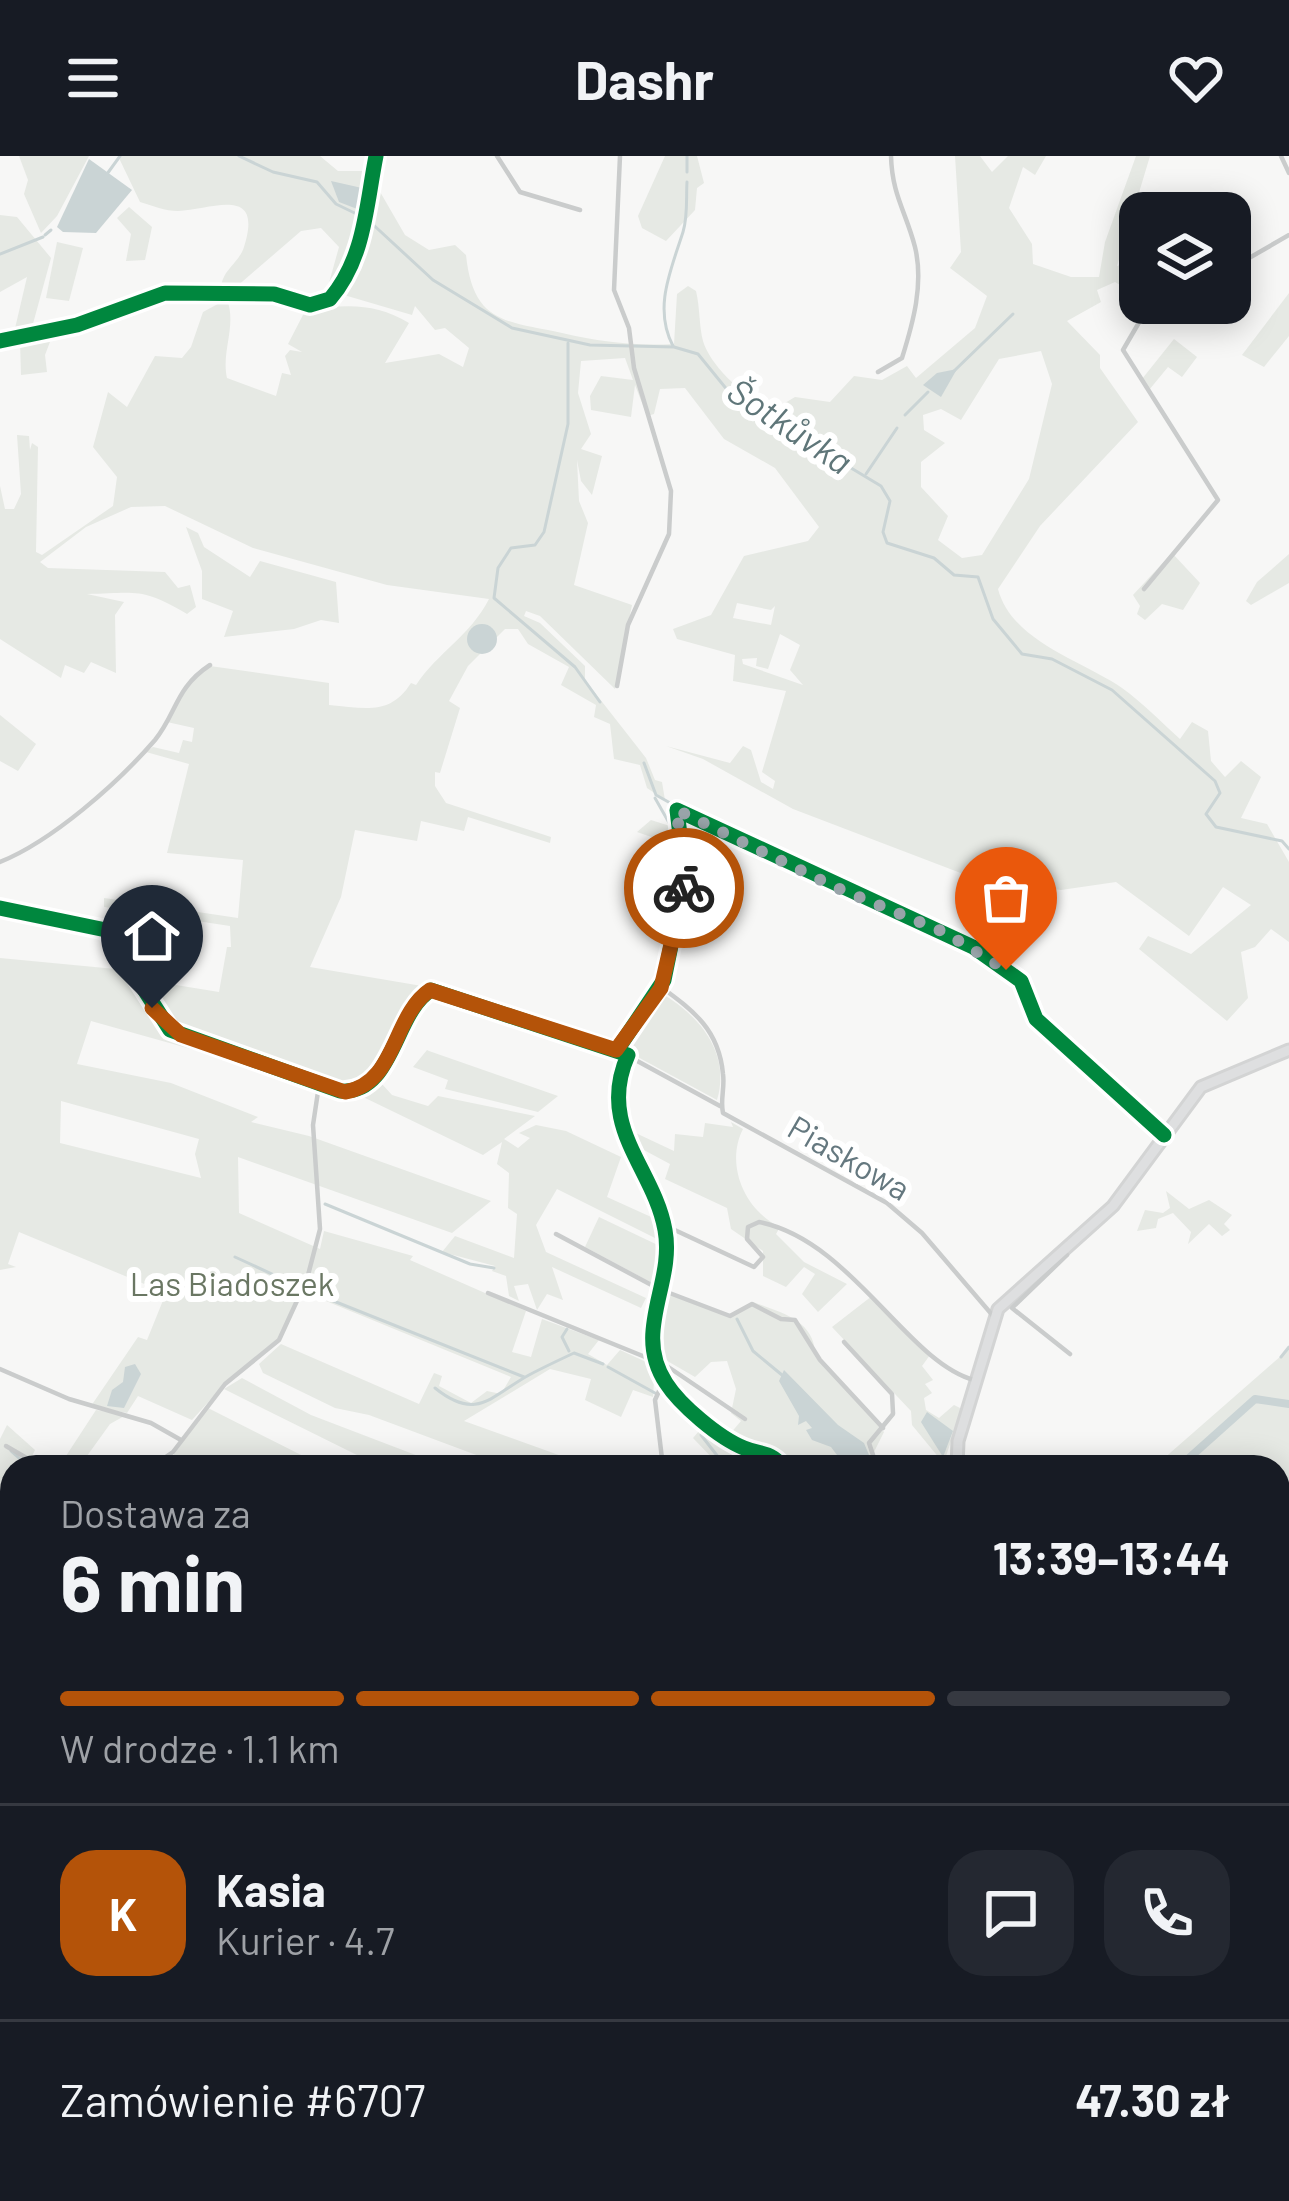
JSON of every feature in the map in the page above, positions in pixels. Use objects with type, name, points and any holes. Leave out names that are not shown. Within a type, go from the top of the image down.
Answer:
[{"type":"street","points":[[0,341],[77,325],[165,292],[274,294],[301,305],[330,299],[365,228],[376,156]]},
{"type":"street","points":[[497,156],[520,192],[580,210]]},
{"type":"street","points":[[617,686],[628,625],[670,526],[667,474],[613,286],[620,156]]},
{"type":"street","points":[[878,372],[902,358],[917,296],[914,244],[897,206],[891,156]]},
{"type":"street","points":[[1281,156],[1289,172]]},
{"type":"street","points":[[1251,257],[1289,235]]},
{"type":"street","points":[[1140,324],[1123,350],[1218,500],[1144,589]]},
{"type":"street","points":[[0,862],[29,850],[93,800],[155,740],[182,688],[209,665]]},
{"type":"street","points":[[0,908],[103,928],[170,1030],[350,1092],[367,1082],[389,1058],[410,1012],[430,990],[616,1050],[661,988],[685,884],[677,810],[973,947],[1025,985],[1036,1018],[1164,1135]]},
{"type":"street","points":[[661,988],[698,1012],[709,1029],[723,1072],[720,1106]]},
{"type":"street","name":"Piaskowa","points":[[616,1050],[886,1203],[922,1232],[994,1317]]},
{"type":"street","points":[[959,1455],[974,1380],[994,1317],[1113,1206],[1205,1084],[1289,1050]]},
{"type":"street","points":[[628,1055],[623,1137],[664,1225],[667,1249],[650,1327],[656,1359],[664,1381],[734,1443],[773,1455]]},
{"type":"street","points":[[165,1455],[225,1384],[279,1340],[308,1279],[320,1225],[313,1126],[319,1085]]},
{"type":"street","points":[[664,1225],[754,1267],[764,1259],[746,1235],[751,1224],[769,1224],[798,1238],[866,1287],[952,1369],[974,1380]]},
{"type":"street","points":[[556,1234],[659,1289],[728,1316],[752,1304],[779,1318],[795,1319],[820,1360],[883,1428]]},
{"type":"street","points":[[1062,1252],[1066,1256],[1012,1308],[1070,1354]]},
{"type":"street","points":[[488,1293],[656,1359],[745,1419]]},
{"type":"street","points":[[844,1342],[892,1394],[893,1413],[869,1443],[873,1455]]},
{"type":"street","points":[[0,1370],[69,1399],[151,1423],[182,1440]]},
{"type":"street","points":[[662,1455],[655,1400],[664,1381]]},
{"type":"street","points":[[6,1445],[22,1455]]},
{"type":"green space","points":[[19,156],[89,156],[57,216],[41,233],[24,194],[28,180]]},
{"type":"green space","name":"Las Biadoszek","points":[[118,156],[320,156],[338,171],[368,171],[405,235],[429,250],[455,245],[466,255],[476,295],[485,307],[509,321],[604,341],[674,344],[677,294],[688,286],[696,291],[703,341],[713,361],[742,391],[773,410],[795,397],[830,402],[854,376],[882,380],[907,366],[916,378],[975,328],[987,296],[950,268],[961,252],[955,156],[980,156],[992,172],[1008,156],[1046,156],[1035,175],[1023,167],[1009,208],[1032,244],[1033,264],[1071,277],[1099,277],[1119,203],[1119,284],[1097,290],[1101,302],[1067,321],[1100,355],[1100,368],[1138,422],[1040,526],[998,589],[1006,607],[1033,636],[1122,688],[1180,739],[1192,722],[1208,731],[1211,761],[1225,777],[1241,761],[1261,777],[1241,818],[1267,824],[1289,862],[1289,942],[1271,929],[1255,947],[1241,952],[1248,998],[1227,1021],[1139,949],[1148,936],[1191,954],[1251,905],[1223,887],[1189,936],[1116,882],[1061,890],[979,880],[793,809],[703,759],[666,746],[730,763],[743,746],[751,750],[761,782],[773,789],[775,781],[762,772],[786,691],[733,681],[735,655],[677,639],[673,629],[711,615],[744,556],[808,541],[819,527],[775,468],[724,439],[685,388],[660,389],[654,414],[647,416],[635,385],[631,417],[591,410],[590,396],[601,376],[633,380],[625,358],[581,361],[578,393],[591,434],[581,449],[602,456],[592,495],[581,481],[577,460],[579,501],[588,523],[574,585],[632,605],[615,689],[540,616],[526,611],[524,616],[540,623],[585,666],[585,680],[646,758],[655,780],[662,782],[665,800],[647,788],[640,765],[614,759],[610,724],[594,717],[596,705],[561,685],[569,667],[528,644],[518,629],[505,629],[468,666],[449,701],[460,708],[440,773],[435,772],[435,786],[446,803],[551,837],[550,843],[468,817],[464,831],[421,821],[417,841],[355,830],[341,897],[310,967],[428,987],[381,1068],[354,1088],[337,1090],[91,1021],[77,1064],[171,1083],[258,1117],[251,1122],[309,1136],[491,1201],[452,1233],[238,1157],[239,1213],[320,1249],[324,1231],[413,1256],[410,1260],[526,1311],[512,1352],[531,1357],[542,1319],[599,1340],[588,1354],[607,1365],[620,1350],[655,1366],[653,1397],[633,1390],[621,1417],[585,1400],[591,1379],[550,1369],[464,1421],[559,1455],[476,1455],[369,1415],[335,1408],[263,1373],[259,1364],[281,1344],[419,1404],[434,1373],[442,1376],[439,1386],[471,1403],[487,1391],[501,1394],[511,1377],[304,1292],[307,1284],[275,1345],[232,1376],[192,1420],[138,1396],[127,1413],[91,1406],[138,1337],[147,1340],[166,1293],[19,1232],[8,1264],[16,1267],[0,1270],[0,958],[126,970],[135,984],[139,979],[219,992],[227,947],[231,947],[230,926],[104,907],[104,898],[238,918],[243,860],[167,853],[189,764],[146,752],[153,747],[179,753],[183,740],[192,742],[194,728],[167,722],[187,686],[210,666],[329,683],[329,705],[385,705],[411,683],[416,685],[489,599],[387,585],[253,548],[165,506],[131,507],[86,527],[40,562],[48,568],[165,572],[178,588],[190,585],[196,607],[187,614],[138,593],[87,594],[124,602],[115,615],[116,673],[91,662],[84,673],[65,665],[61,678],[0,639],[0,486],[5,509],[14,509],[21,494],[17,435],[29,436],[30,450],[32,443],[38,447],[36,552],[42,555],[113,506],[117,477],[93,447],[108,392],[127,407],[155,356],[182,358],[191,347],[203,312],[227,299],[227,378],[276,396],[282,373],[291,375],[285,356],[290,350],[302,352],[288,344],[305,311],[346,306],[396,316],[409,323],[385,363],[439,354],[463,367],[469,348],[445,328],[435,330],[415,306],[412,315],[327,290],[339,247],[321,228],[301,231],[235,288],[221,288],[244,247],[247,215],[231,205],[173,211],[140,202]],"holes":[[[1041,351],[1052,384],[1029,479],[982,555],[962,558],[938,540],[948,516],[921,487],[921,462],[945,443],[924,430],[923,415],[941,409],[961,420],[999,359]],[[737,603],[771,610],[775,606],[771,625],[733,618]],[[780,634],[800,645],[790,670],[803,685],[743,664],[742,659],[757,658],[756,666],[768,669]],[[61,1101],[199,1139],[195,1154],[201,1178],[60,1143]]]},
{"type":"green space","points":[[665,156],[697,156],[704,183],[697,188],[695,210],[666,241],[642,228],[638,216]]},
{"type":"green space","points":[[1136,156],[1150,156],[1139,192],[1123,192]]},
{"type":"green space","points":[[129,207],[152,227],[145,260],[126,261],[131,234],[117,218]]},
{"type":"green space","points":[[0,215],[17,217],[51,258],[31,331],[13,337],[27,277],[0,292]]},
{"type":"green space","points":[[57,242],[83,248],[69,301],[46,298]]},
{"type":"green space","points":[[1289,293],[1289,336],[1264,367],[1242,355]]},
{"type":"green space","points":[[53,334],[45,355],[47,372],[21,375],[20,341]]},
{"type":"green space","points":[[1174,339],[1197,357],[1182,377],[1168,367],[1149,390],[1142,379]]},
{"type":"green space","points":[[186,527],[198,533],[204,547],[250,577],[260,561],[336,582],[339,623],[321,620],[294,629],[224,637],[233,611],[202,599],[202,571]]},
{"type":"green space","points":[[1172,553],[1200,583],[1183,610],[1162,604],[1145,620],[1137,614],[1140,606],[1133,595]]},
{"type":"green space","points":[[1289,554],[1289,583],[1251,605],[1246,601],[1257,582]]},
{"type":"green space","points":[[0,715],[36,744],[18,771],[0,761]]},
{"type":"green space","points":[[651,820],[673,827],[678,860],[663,855],[660,840],[637,832]]},
{"type":"green space","points":[[661,993],[688,1012],[708,1037],[720,1067],[717,1100],[623,1049]]},
{"type":"green space","points":[[427,1050],[558,1096],[538,1112],[445,1089],[448,1080],[413,1067]]},
{"type":"green space","points":[[382,1084],[392,1095],[428,1106],[438,1096],[535,1116],[504,1139],[518,1148],[530,1138],[519,1133],[536,1125],[566,1131],[621,1157],[607,1197],[660,1221],[663,1242],[557,1189],[536,1225],[546,1252],[646,1298],[641,1308],[552,1267],[563,1300],[547,1294],[537,1310],[528,1284],[514,1286],[519,1301],[509,1296],[506,1276],[492,1271],[495,1266],[442,1252],[455,1236],[514,1258],[517,1214],[508,1208],[509,1173],[497,1164],[502,1142],[483,1155],[361,1096]]},
{"type":"green space","points":[[731,1122],[743,1129],[737,1171],[748,1198],[780,1227],[776,1234],[804,1262],[847,1284],[818,1312],[802,1294],[815,1274],[804,1267],[786,1287],[763,1276],[763,1251],[731,1229],[727,1208],[665,1179],[670,1164],[627,1141],[625,1128],[674,1151],[675,1134],[703,1137],[705,1123],[733,1127]]},
{"type":"green space","points":[[1166,1191],[1189,1209],[1209,1200],[1232,1215],[1224,1224],[1230,1230],[1222,1236],[1209,1224],[1188,1244],[1191,1232],[1173,1213],[1158,1219],[1156,1228],[1137,1231],[1145,1210],[1163,1213],[1170,1208]]},
{"type":"green space","points":[[599,1217],[664,1248],[656,1285],[585,1247]]},
{"type":"green space","points":[[660,1291],[731,1315],[753,1302],[784,1314],[809,1333],[815,1353],[884,1432],[872,1455],[772,1455],[745,1444],[729,1435],[741,1421],[731,1413],[736,1389],[727,1361],[711,1362],[695,1377],[657,1355],[653,1332]]},
{"type":"green space","points":[[872,1296],[930,1355],[922,1366],[933,1380],[925,1384],[932,1393],[924,1398],[926,1410],[939,1418],[954,1405],[962,1409],[946,1455],[937,1455],[912,1425],[911,1411],[832,1327]]},
{"type":"green space","points":[[1289,1349],[1289,1455],[1168,1455]]},
{"type":"green space","points":[[242,1378],[311,1415],[416,1455],[357,1455],[224,1389]]},
{"type":"green space","points":[[208,1408],[301,1455],[173,1455]]},
{"type":"green space","points":[[96,1410],[126,1415],[110,1424],[88,1455],[67,1455]]},
{"type":"green space","points":[[706,1423],[744,1453],[756,1454],[709,1455],[693,1438]]},
{"type":"green space","points":[[7,1425],[35,1450],[32,1455],[0,1455],[0,1439]]},
{"type":"shaded area","points":[[89,159],[132,190],[96,233],[63,232],[57,227]]},
{"type":"shaded area","points":[[331,181],[362,188],[365,212],[339,202]]},
{"type":"shaded area","points":[[957,369],[941,397],[923,385],[937,373]]},
{"type":"shaded area","points":[[482,624],[493,628],[497,639],[493,650],[482,654],[471,650],[467,639],[471,628]]},
{"type":"shaded area","points":[[135,1364],[141,1374],[124,1408],[107,1406],[112,1390],[123,1382],[125,1367]]},
{"type":"shaded area","points":[[784,1370],[838,1425],[864,1443],[869,1455],[837,1455],[831,1447],[812,1440],[806,1430],[812,1428],[806,1421],[798,1425],[799,1416],[779,1381]]},
{"type":"shaded area","points":[[927,1412],[953,1431],[944,1455],[942,1455],[921,1422]]},
{"type":"waterway","name":"Šotkůvka","points":[[107,174],[120,156]]},
{"type":"waterway","name":"Šotkůvka","points":[[239,156],[273,172],[317,182],[336,204],[367,219],[433,280],[512,328],[590,345],[674,347],[698,354],[733,397],[881,486],[890,501],[883,532],[887,543],[934,558],[954,575],[978,577],[993,619],[1022,654],[1052,659],[1112,690],[1215,781],[1220,793],[1206,814],[1216,827],[1282,841],[1289,849]]},
{"type":"waterway","points":[[687,156],[687,172]]},
{"type":"waterway","points":[[673,346],[664,303],[685,226],[687,182]]},
{"type":"waterway","name":"Šotkůvka","points":[[45,235],[51,230]]},
{"type":"waterway","name":"Šotkůvka","points":[[0,254],[43,237]]},
{"type":"waterway","points":[[954,371],[1013,314]]},
{"type":"waterway","points":[[568,343],[568,424],[544,532],[535,545],[511,548],[498,568],[494,598],[575,667],[600,702]]},
{"type":"waterway","points":[[905,415],[928,392]]},
{"type":"waterway","points":[[866,474],[897,428]]},
{"type":"waterway","points":[[644,763],[656,795],[672,804]]},
{"type":"waterway","points":[[655,798],[672,828]]},
{"type":"waterway","points":[[325,1204],[470,1264],[494,1268]]},
{"type":"waterway","points":[[235,1257],[300,1287]]},
{"type":"waterway","points":[[306,1290],[524,1377]]},
{"type":"waterway","points":[[737,1319],[753,1351],[782,1375]]},
{"type":"waterway","points":[[567,1329],[562,1337],[569,1351]]},
{"type":"waterway","points":[[1281,1357],[1289,1347]]},
{"type":"waterway","points":[[435,1388],[473,1404],[574,1353],[603,1364]]},
{"type":"waterway","points":[[608,1367],[655,1393]]},
{"type":"waterway","points":[[1192,1455],[1255,1399],[1289,1404]]},
{"type":"waterway","points":[[701,1435],[717,1455]]},
{"type":"waterway","points":[[11,1451],[16,1455]]},
{"type":"cycle path","points":[[0,341],[77,325],[165,293],[274,294],[310,305],[330,299],[357,249],[376,156]]},
{"type":"cycle path","points":[[617,1050],[664,980],[685,877],[677,810],[973,947],[1021,981],[1036,1019],[1164,1135]]},
{"type":"cycle path","points":[[0,908],[106,930],[170,1030],[340,1091],[358,1089],[372,1080],[409,1016],[431,990],[628,1055],[620,1081],[623,1126],[659,1208],[667,1250],[653,1326],[657,1364],[672,1392],[701,1420],[734,1443],[766,1455]]},
{"type":"way so far","points":[[684,888],[677,810],[837,888],[944,932],[1006,970]]},
{"type":"route","points":[[152,1008],[170,1030],[181,1035],[345,1092],[358,1089],[379,1071],[410,1012],[430,990],[616,1050],[661,988],[684,888]]}]
